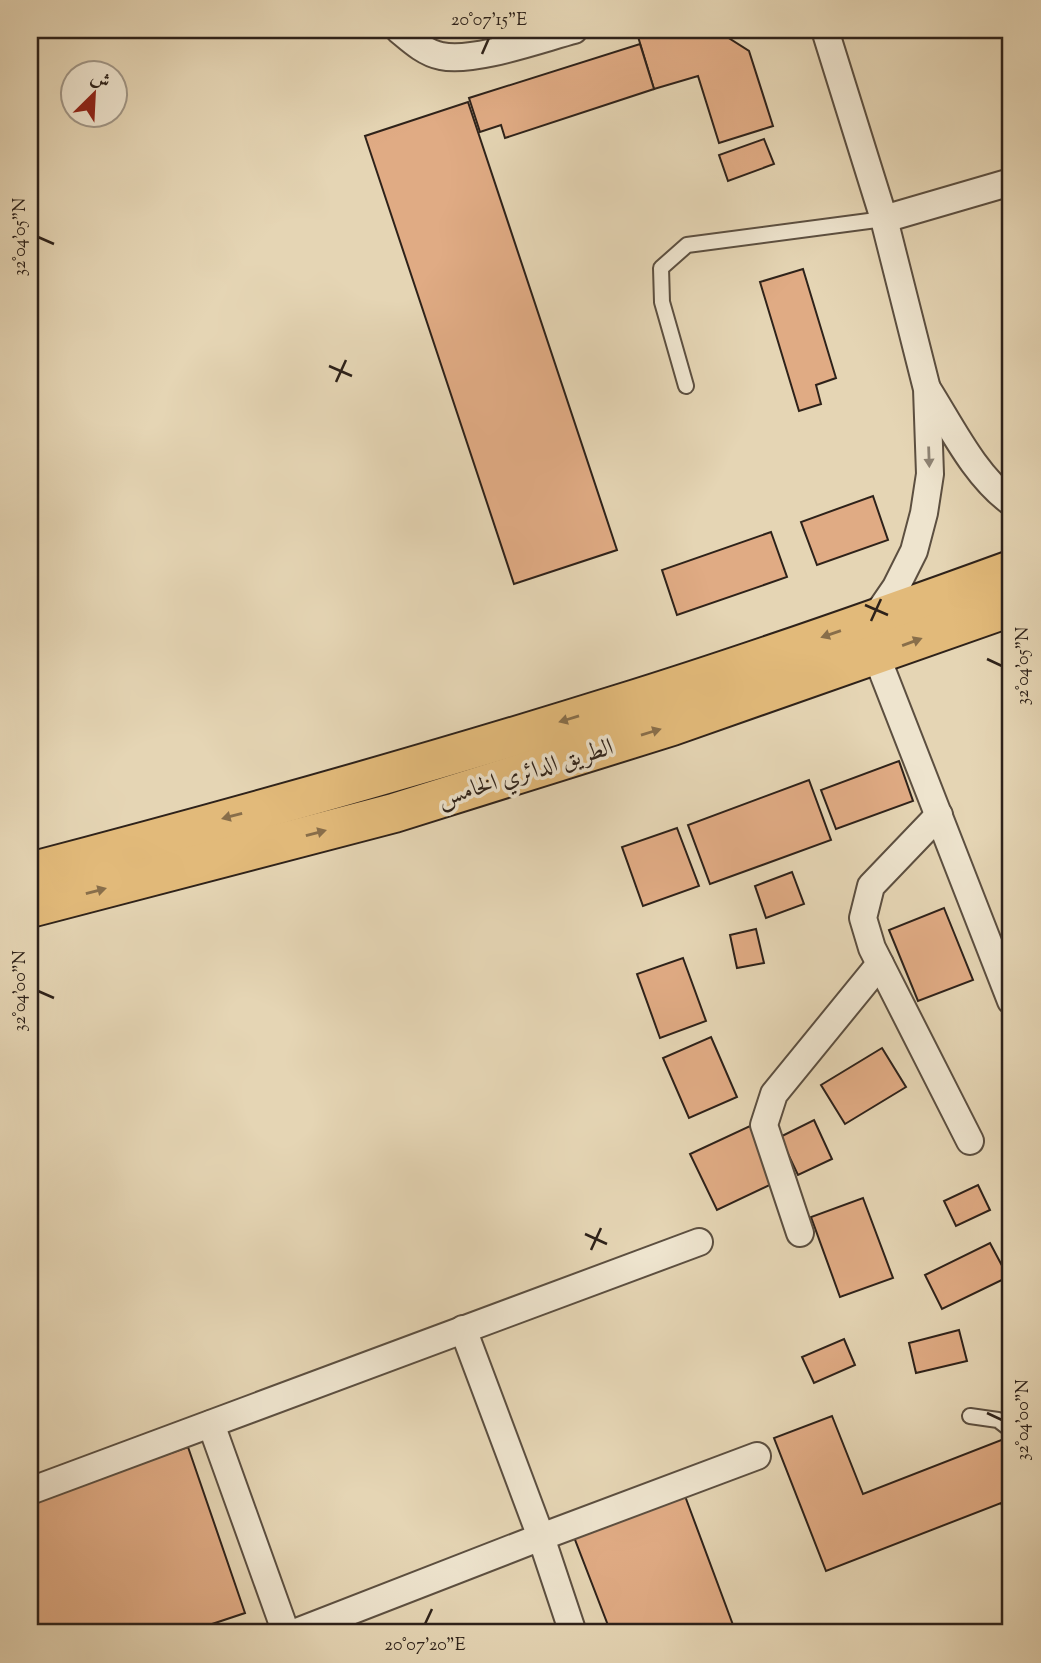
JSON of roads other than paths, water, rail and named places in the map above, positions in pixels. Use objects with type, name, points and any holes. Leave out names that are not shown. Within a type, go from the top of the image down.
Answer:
[{"type":"main road","name":"الطريق الدائري الخامس","points":[[30,908],[394,813],[672,726],[875,637],[1011,570]]},
{"type":"main road","name":"الطريق الدائري الخامس","points":[[30,872],[499,741],[622,703],[875,637],[1011,607]]},
{"type":"street","points":[[399,30],[413,42],[438,56],[464,59],[575,30]]},
{"type":"street","points":[[825,30],[884,219],[928,389],[930,474],[924,513],[914,551],[875,637],[939,815],[1011,1002]]},
{"type":"street","points":[[884,219],[1011,181]]},
{"type":"street","points":[[928,389],[975,462],[999,493],[1011,502]]},
{"type":"street","points":[[939,815],[871,886],[863,918],[872,948],[970,1141]]},
{"type":"street","points":[[800,1233],[764,1125],[774,1094],[880,964]]},
{"type":"street","points":[[30,1490],[699,1242]]},
{"type":"street","points":[[463,1329],[541,1537],[573,1633]]},
{"type":"street","points":[[211,1424],[286,1633]]},
{"type":"street","points":[[294,1633],[757,1457]]},
{"type":"lane","points":[[686,386],[663,302],[661,268],[687,245],[884,219]]},
{"type":"lane","points":[[970,1416],[998,1420],[1011,1430]]}]
